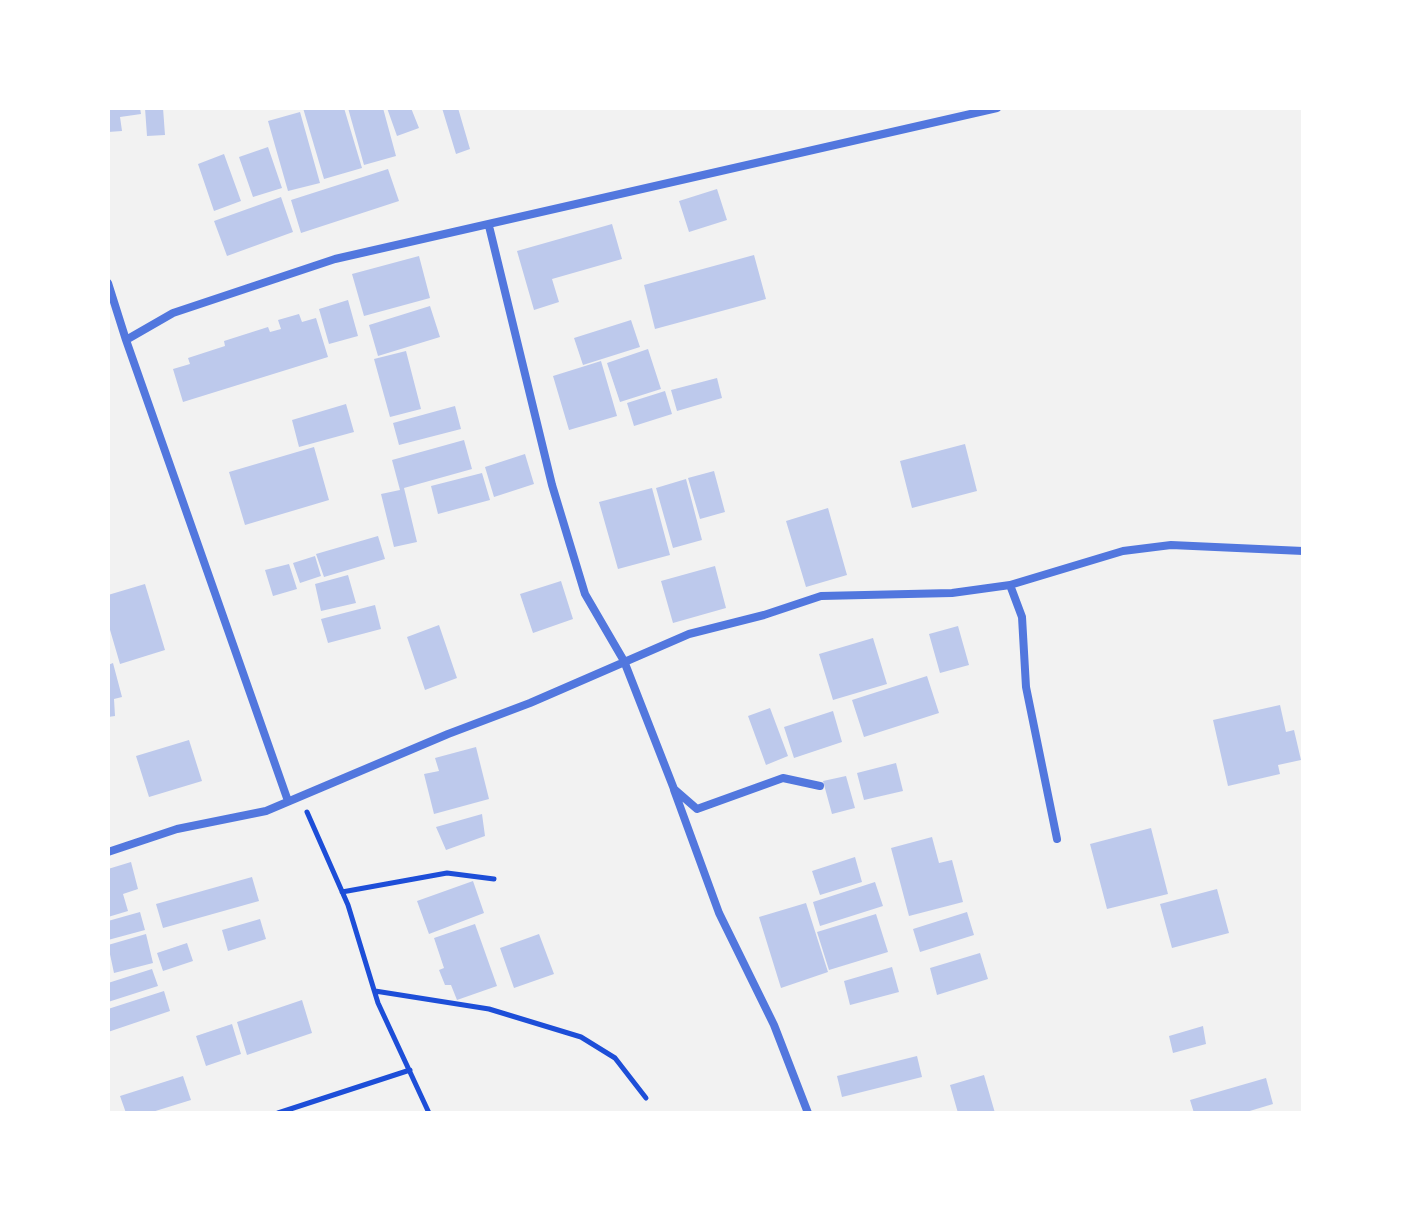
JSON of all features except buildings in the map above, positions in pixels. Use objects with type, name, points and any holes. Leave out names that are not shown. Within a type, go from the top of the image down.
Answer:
[{"type":"street","points":[[126,340],[173,313],[335,259],[997,108]]},
{"type":"street","points":[[489,226],[552,485],[585,594],[624,661],[719,913],[774,1025],[808,1113]]},
{"type":"street","points":[[108,283],[288,801]]},
{"type":"street","points":[[108,852],[177,829],[266,811],[689,634],[764,615],[821,596],[952,593],[1010,585],[1123,551],[1171,545],[1303,551]]},
{"type":"street","points":[[1010,585],[1022,617],[1026,687],[1057,839]]},
{"type":"street","points":[[674,789],[697,809],[783,778],[820,786]]},
{"type":"path","points":[[300,796],[342,892],[375,991],[429,1113]]},
{"type":"path","points":[[342,892],[447,873],[494,879]]},
{"type":"path","points":[[375,991],[489,1009],[581,1037],[615,1058],[646,1098]]},
{"type":"path","points":[[278,1113],[410,1070]]}]
